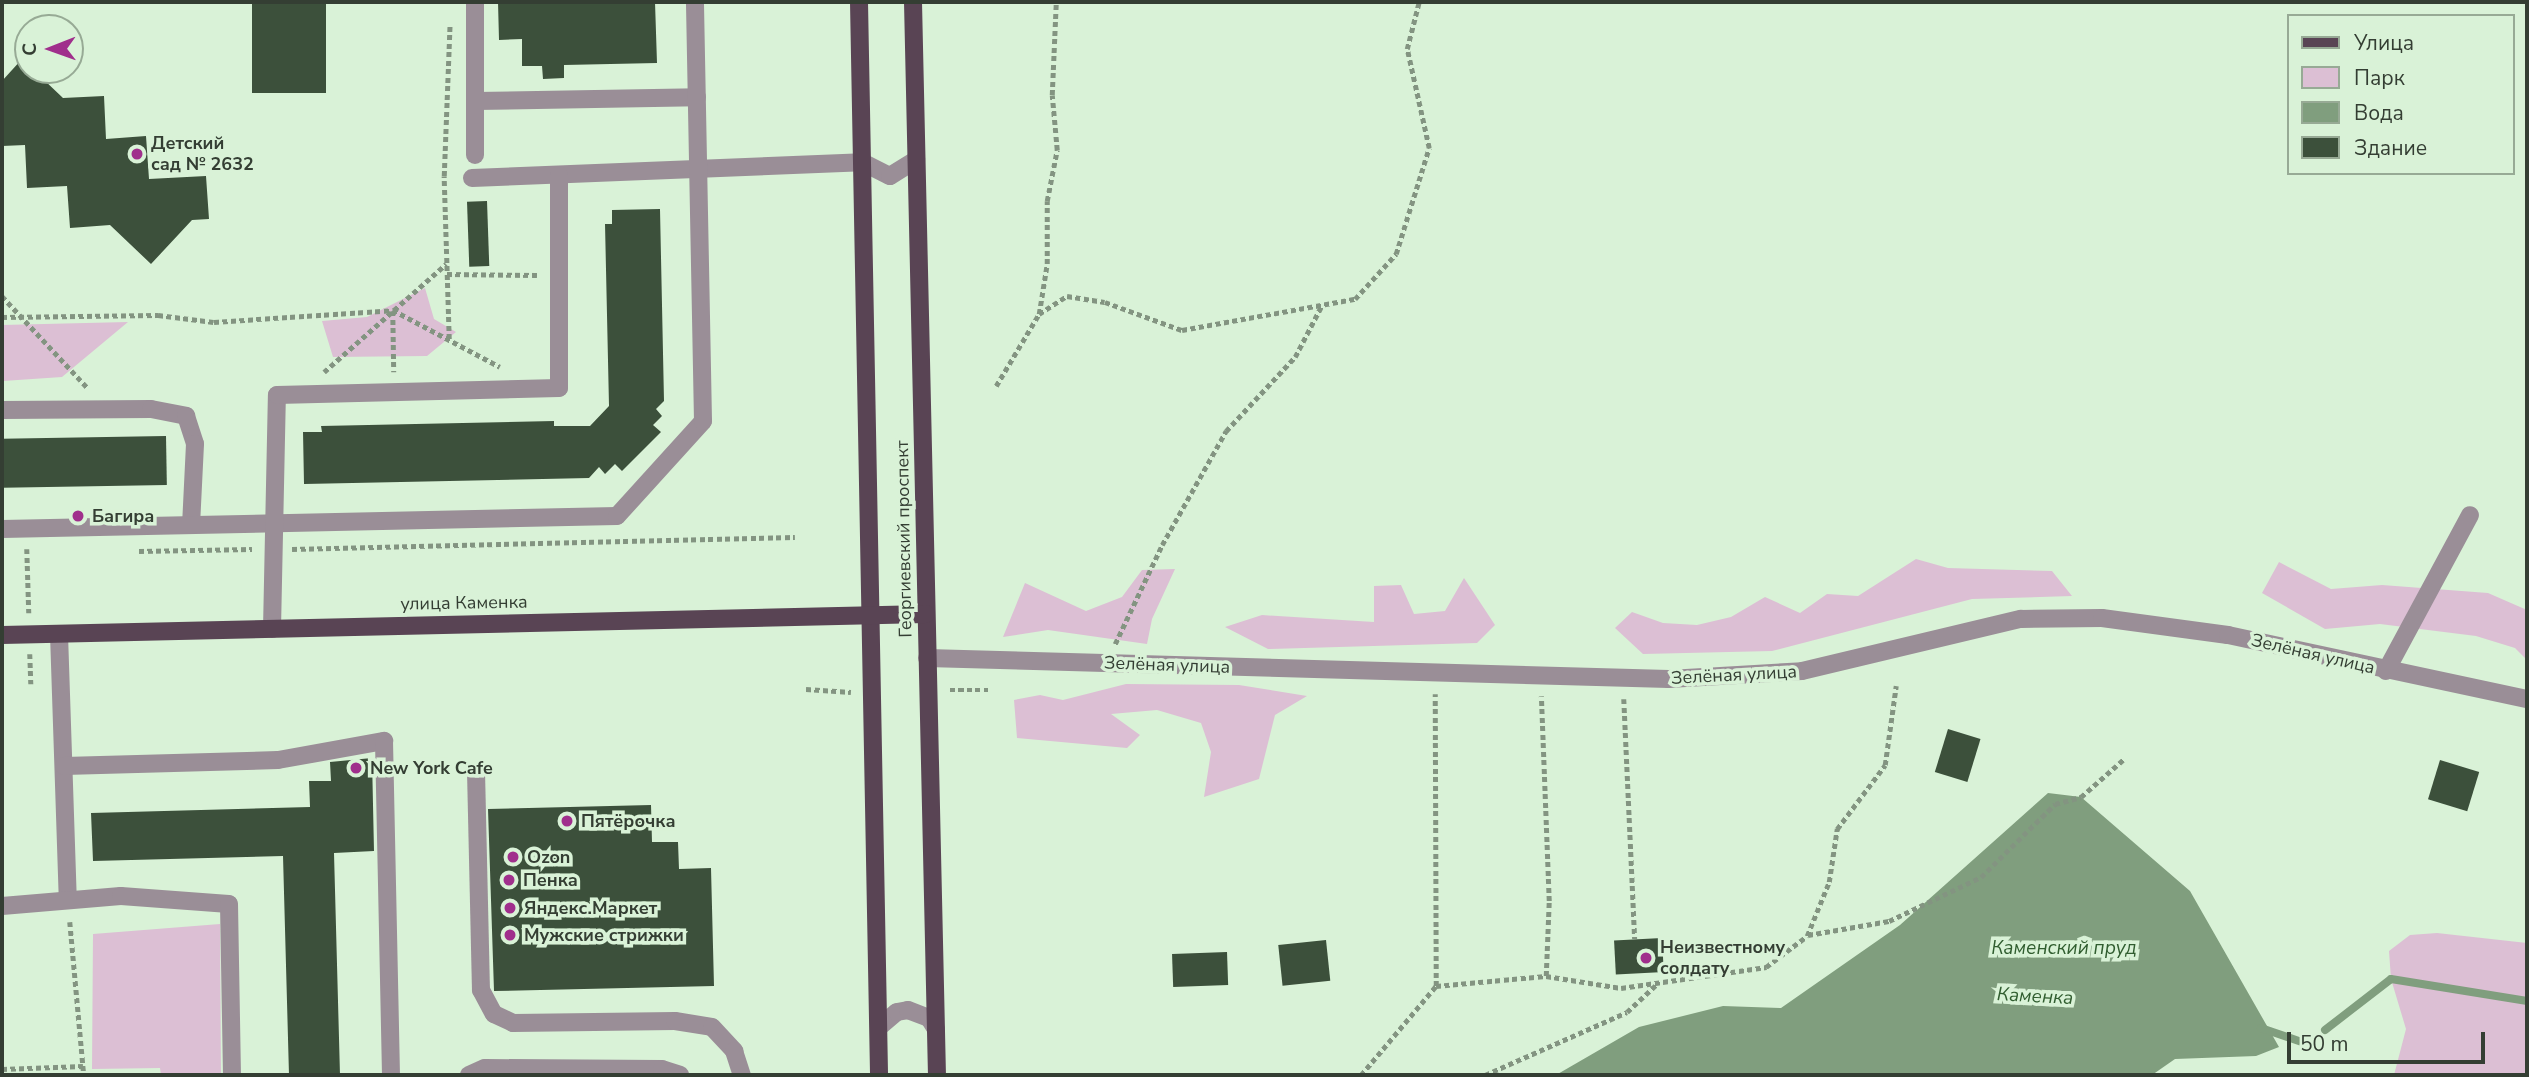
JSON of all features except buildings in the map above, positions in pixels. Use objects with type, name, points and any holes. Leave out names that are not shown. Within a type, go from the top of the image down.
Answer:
[{"type":"main road","name":"Георгиевский проспект","points":[[859,2],[879,1075]]},
{"type":"main road","name":"Георгиевский проспект","points":[[913,2],[937,1075]]},
{"type":"main road","name":"улица Каменка","points":[[2,635],[926,614]]},
{"type":"street","points":[[475,2],[475,155]]},
{"type":"street","points":[[2,529],[617,516],[703,421],[695,2]]},
{"type":"street","points":[[476,101],[697,97]]},
{"type":"street","points":[[472,178],[862,162],[890,176],[916,160]]},
{"type":"street","points":[[272,629],[277,395],[559,388],[559,175]]},
{"type":"street","points":[[2,410],[151,409],[186,416],[195,444],[191,525]]},
{"type":"street","points":[[2386,671],[2470,515]]},
{"type":"street","name":"Зелёная улица","points":[[927,658],[1669,679],[1802,671],[2021,619],[2088,618],[2228,635],[2386,671],[2527,699]]},
{"type":"street","points":[[59,634],[68,900]]},
{"type":"street","points":[[64,766],[278,760],[384,741],[391,1075]]},
{"type":"street","points":[[476,771],[481,990],[494,1014],[513,1023],[675,1021],[712,1027],[734,1051],[742,1075]]},
{"type":"street","points":[[2,906],[121,896],[229,904],[232,1075]]},
{"type":"street","points":[[879,1027],[897,1012],[908,1010],[929,1018],[936,1029]]},
{"type":"street","points":[[469,1075],[485,1068],[662,1069],[680,1075]]},
{"type":"path","points":[[996,386],[1039,314],[1047,264],[1047,201],[1057,150],[1052,95],[1056,2]]},
{"type":"path","points":[[1039,314],[1067,296],[1105,302],[1182,330],[1355,299],[1396,254],[1429,148],[1407,49],[1419,2]]},
{"type":"path","points":[[449,340],[444,115],[451,14]]},
{"type":"path","points":[[300,394],[446,264]]},
{"type":"path","points":[[447,274],[559,276]]},
{"type":"path","points":[[2,296],[108,409]]},
{"type":"path","points":[[1107,663],[1162,545],[1226,430],[1295,357],[1323,304]]},
{"type":"path","points":[[393,310],[394,392]]},
{"type":"path","points":[[2,317],[158,315],[214,322],[393,310],[507,370]]},
{"type":"path","points":[[27,528],[31,684]]},
{"type":"path","points":[[136,551],[796,537]]},
{"type":"path","points":[[14,553],[41,552]]},
{"type":"path","points":[[1361,1075],[1436,986],[1435,674]]},
{"type":"path","points":[[1807,936],[1829,882],[1837,829],[1885,765],[1896,686]]},
{"type":"path","points":[[806,690],[872,691]]},
{"type":"path","points":[[928,691],[988,690]]},
{"type":"path","points":[[1541,695],[1548,829],[1546,975]]},
{"type":"path","points":[[1624,698],[1635,939]]},
{"type":"path","points":[[1436,986],[1546,975],[1621,988],[1766,967],[1807,936],[1889,921],[1981,877],[2055,804],[2081,797],[2124,759]]},
{"type":"path","points":[[68,900],[84,1075]]},
{"type":"path","points":[[1485,1075],[1627,1012],[1658,984]]},
{"type":"path","points":[[2,1069],[83,1066]]},
{"type":"green space","points":[[425,288],[434,319],[456,332],[427,356],[333,357],[322,321],[367,317]]},
{"type":"green space","points":[[128,322],[62,377],[3,381],[2,325]]},
{"type":"green space","points":[[1916,559],[1948,568],[2052,571],[2072,596],[1972,599],[1772,651],[1643,654],[1615,628],[1632,612],[1663,623],[1697,625],[1731,617],[1765,597],[1800,613],[1827,594],[1858,596]]},
{"type":"green space","points":[[2279,562],[2331,589],[2382,585],[2488,593],[2527,610],[2527,660],[2515,648],[2476,636],[2380,624],[2325,629],[2262,593]]},
{"type":"green space","points":[[1175,569],[1152,619],[1147,644],[1048,630],[1003,637],[1025,583],[1086,611],[1122,597],[1142,570]]},
{"type":"green space","points":[[1464,578],[1495,625],[1477,643],[1268,649],[1225,627],[1262,615],[1374,622],[1374,586],[1401,585],[1414,614],[1445,611]]},
{"type":"green space","points":[[1126,684],[1239,685],[1307,696],[1275,715],[1259,779],[1204,797],[1211,752],[1201,723],[1157,710],[1111,714],[1140,735],[1127,748],[1017,738],[1014,700],[1040,695],[1063,700]]},
{"type":"green space","points":[[220,924],[221,1075],[161,1075],[160,1068],[92,1069],[93,934]]},
{"type":"green space","points":[[2437,933],[2527,943],[2527,1075],[2394,1075],[2406,1029],[2391,979],[2389,951],[2410,935]]},
{"type":"water","name":"Каменский пруд","points":[[2048,793],[2081,797],[2190,891],[2279,1047],[2256,1056],[2175,1059],[2152,1075],[1556,1075],[1639,1027],[1723,1006],[1781,1008],[1900,925]]},
{"type":"waterway","name":"Каменка","points":[[2325,1030],[2391,979],[2527,1001]]},
{"type":"waterway","name":"Каменка","points":[[2261,1028],[2302,1042]]},
{"type":"place","name":"Детский сад № 2632","points":[[137,154]]},
{"type":"place","name":"Багира","points":[[78,516]]},
{"type":"place","name":"New York Cafe","points":[[356,768]]},
{"type":"place","name":"Пятёрочка","points":[[567,821]]},
{"type":"place","name":"Ozon","points":[[513,857]]},
{"type":"place","name":"Пенка","points":[[509,880]]},
{"type":"place","name":"Яндекс.Маркет","points":[[510,908]]},
{"type":"place","name":"Мужские стрижки","points":[[510,935]]},
{"type":"place","name":"Неизвестному солдату","points":[[1646,958]]}]
